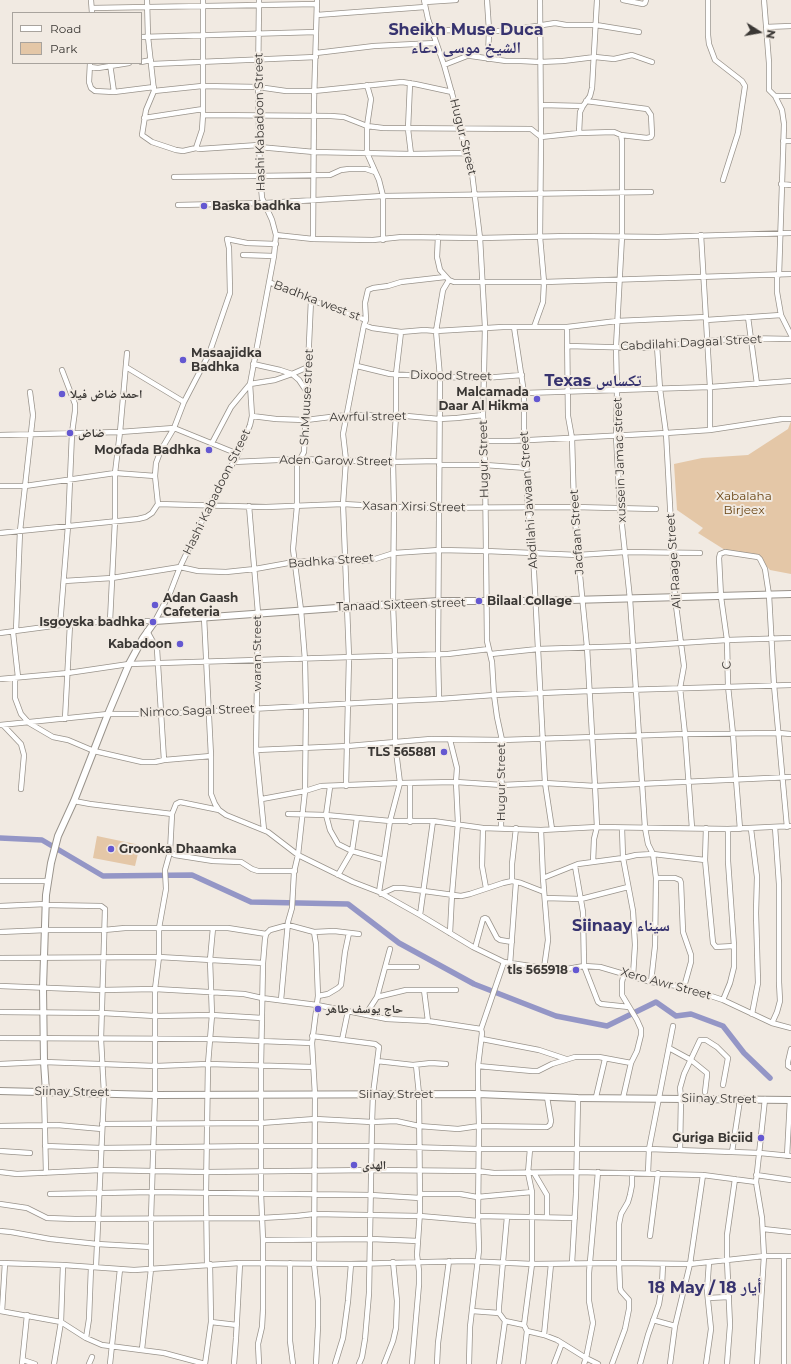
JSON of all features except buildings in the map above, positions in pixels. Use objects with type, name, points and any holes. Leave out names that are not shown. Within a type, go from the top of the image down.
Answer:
[{"type":"street","points":[[91,0],[92,11],[259,2],[317,2],[314,90],[313,239]]},
{"type":"street","points":[[147,0],[148,37],[154,89],[144,118],[142,135],[152,142],[182,151],[196,148],[259,146],[314,152],[411,154],[467,153]]},
{"type":"street","points":[[196,148],[202,130],[203,115],[203,0]]},
{"type":"street","points":[[317,16],[456,0]]},
{"type":"street","points":[[487,0],[489,30],[488,58]]},
{"type":"street","points":[[534,327],[543,302],[544,282],[540,237],[542,137],[540,0]]},
{"type":"street","points":[[579,133],[580,112],[591,92],[595,57],[597,0]]},
{"type":"street","points":[[623,0],[643,4],[646,0]]},
{"type":"street","points":[[708,0],[709,44],[715,60],[745,86],[738,133],[723,180]]},
{"type":"street","points":[[764,0],[769,63],[769,90],[775,96],[782,110],[784,124],[777,292],[781,315],[791,335]]},
{"type":"street","name":"Hashi Kabadoon Street","points":[[45,1092],[43,988],[46,905],[48,881],[56,842],[129,664],[170,593],[180,567],[208,506],[238,454],[252,416],[250,384],[276,244],[276,235],[272,220],[262,198],[260,175],[258,87],[259,2]]},
{"type":"street","name":"Hugur Street","points":[[425,3],[452,92],[467,153],[472,165],[476,194],[480,238],[484,328],[483,415],[487,641],[490,651],[497,717],[502,740],[501,828]]},
{"type":"street","points":[[432,30],[515,30],[555,24],[596,24],[639,32]]},
{"type":"street","points":[[766,27],[791,26]]},
{"type":"street","points":[[142,37],[316,32]]},
{"type":"street","points":[[142,62],[258,60],[316,55],[374,46],[436,43]]},
{"type":"street","points":[[444,65],[467,56],[506,61],[540,62],[595,57],[614,59],[632,54],[652,62]]},
{"type":"street","points":[[114,92],[110,64],[98,68],[90,65],[89,82],[92,90],[95,91],[114,92],[202,86],[258,87],[286,91],[367,86],[402,82],[452,92]]},
{"type":"street","points":[[410,83],[408,129],[411,154]]},
{"type":"street","points":[[367,86],[371,99],[367,126],[367,153],[383,196],[383,240]]},
{"type":"street","points":[[775,96],[791,96]]},
{"type":"street","points":[[203,115],[331,116],[344,117],[367,126],[383,128],[531,129],[542,137],[579,133],[614,132],[621,135],[647,138],[651,137],[649,112],[644,108],[586,101]]},
{"type":"street","points":[[541,105],[583,106]]},
{"type":"street","points":[[144,118],[203,109]]},
{"type":"street","name":"xussein Jamac street","points":[[621,135],[622,236],[616,347],[616,436],[620,507],[630,599],[645,828],[648,844],[653,854],[656,878],[655,946],[651,982]]},
{"type":"street","points":[[783,140],[791,141]]},
{"type":"street","points":[[174,177],[260,175],[330,176],[341,170],[349,169],[366,169],[375,172]]},
{"type":"street","points":[[781,184],[791,185]]},
{"type":"street","points":[[178,205],[383,196],[651,192]]},
{"type":"street","points":[[276,235],[313,239],[383,240],[402,237],[658,237],[791,233]]},
{"type":"street","points":[[701,235],[710,387],[710,430]]},
{"type":"street","points":[[438,237],[437,257],[440,270],[447,279]]},
{"type":"street","points":[[0,533],[115,520],[138,519],[152,513],[158,504],[155,476],[156,463],[161,450],[174,428],[184,402],[209,354],[230,294],[229,248],[227,239],[247,243],[276,244]]},
{"type":"street","points":[[244,255],[274,256]]},
{"type":"street","points":[[346,786],[349,657],[343,504],[346,460],[343,434],[365,322],[365,303],[368,290],[402,282],[447,279],[454,282],[482,283],[791,274]]},
{"type":"street","points":[[439,699],[440,377],[436,331],[443,290],[447,279]]},
{"type":"street","name":"Badhka west st","points":[[269,282],[365,322],[372,328],[401,332],[514,327],[568,327],[617,322],[781,315]]},
{"type":"street","name":"Sh.Muuse street","points":[[281,1000],[288,925],[292,908],[305,791],[306,706],[304,660],[301,610],[293,549],[297,506],[297,465],[304,452],[311,300]]},
{"type":"street","points":[[748,317],[757,384]]},
{"type":"street","name":"Abdilahi Jawaan Street","points":[[514,327],[524,393],[528,508],[533,553],[545,783],[552,829]]},
{"type":"street","name":"Jacfaan Street","points":[[568,327],[568,416],[572,438],[574,507],[588,648],[593,737],[597,827],[594,839],[594,862]]},
{"type":"street","points":[[401,332],[396,374],[396,415],[393,462],[395,743],[400,783],[390,821],[380,893],[394,888],[466,895],[486,888],[514,882],[544,892]]},
{"type":"street","name":"Cabdilahi Dagaal Street","points":[[568,346],[641,348],[740,338],[791,339]]},
{"type":"street","name":"Ali Raage Street","points":[[657,346],[660,390],[666,433],[676,598],[684,666],[680,688],[692,828]]},
{"type":"street","points":[[110,621],[115,520],[115,473],[128,353]]},
{"type":"street","points":[[253,364],[292,374],[299,380],[307,392]]},
{"type":"street","points":[[126,366],[184,402]]},
{"type":"street","name":"Dixood Street","points":[[357,366],[380,372],[440,377],[484,378],[522,375]]},
{"type":"street","points":[[212,443],[231,407],[250,384],[275,380],[308,367]]},
{"type":"street","points":[[60,625],[68,526],[72,433],[75,404],[62,370]]},
{"type":"street","points":[[524,393],[660,390],[757,384],[791,380]]},
{"type":"street","points":[[30,392],[33,415],[20,531],[15,632],[17,678],[15,698],[21,714],[29,722],[53,737],[68,740],[94,751],[142,762],[212,756]]},
{"type":"street","name":"Awrful street","points":[[252,416],[276,419],[306,420],[347,415],[396,415],[439,419],[483,415]]},
{"type":"street","points":[[484,441],[616,436],[710,430],[782,419],[791,419]]},
{"type":"street","points":[[0,435],[120,432],[174,428],[238,454]]},
{"type":"street","name":"Aden Garow Street","points":[[233,462],[300,459],[439,463],[527,468]]},
{"type":"street","points":[[0,486],[25,486],[115,473],[155,476]]},
{"type":"street","name":"Xasan Xirsi Street","points":[[158,504],[208,506],[297,506],[343,504],[394,508],[620,507],[656,509]]},
{"type":"street","name":"waran Street","points":[[250,506],[258,613],[256,750],[264,830]]},
{"type":"street","name":"Badhka Street","points":[[180,567],[198,571],[219,572],[255,569],[294,562],[346,559],[360,561],[372,560],[394,553],[439,550],[486,550],[578,555],[624,552],[673,554],[700,553]]},
{"type":"street","name":"C","points":[[740,829],[728,686],[727,640],[722,597],[720,554],[726,552],[760,559],[765,569],[769,595]]},
{"type":"street","points":[[64,581],[112,578],[180,567]]},
{"type":"street","name":"Tanaad Sixteen street","points":[[155,620],[439,602],[722,597],[791,594]]},
{"type":"street","points":[[288,814],[410,822],[433,821],[458,823],[483,828],[541,830],[597,827],[751,829],[789,827],[782,778],[774,685],[769,595]]},
{"type":"street","points":[[204,617],[212,756],[211,794],[219,810]]},
{"type":"street","points":[[0,633],[70,624],[155,620]]},
{"type":"street","points":[[64,719],[70,624]]},
{"type":"street","points":[[148,631],[157,649],[164,760]]},
{"type":"street","points":[[0,679],[68,674],[129,664],[438,655],[490,651],[588,648],[681,642],[791,638]]},
{"type":"street","name":"Nimco Sagal Street","points":[[2,725],[108,714],[209,712],[541,693],[791,685]]},
{"type":"street","points":[[2,725],[21,744],[24,755],[21,789]]},
{"type":"street","points":[[256,750],[395,743],[431,738],[450,740],[543,740],[685,734],[791,734]]},
{"type":"street","points":[[450,740],[457,768],[456,782],[458,823],[450,933]]},
{"type":"street","points":[[262,799],[305,791],[316,787],[400,783],[456,782],[502,785],[545,783],[595,786],[791,777]]},
{"type":"street","points":[[410,783],[410,822]]},
{"type":"street","points":[[330,787],[326,816],[330,830],[338,844],[352,852],[384,860]]},
{"type":"street","points":[[74,801],[172,814],[170,852],[165,870],[166,889],[159,928],[159,957],[155,990],[156,1066],[151,1218],[151,1270],[142,1349]]},
{"type":"street","name":"Xero Awr Street","points":[[172,814],[176,804],[180,802],[219,810],[226,815],[264,830],[298,856],[380,893],[475,948],[504,962],[544,968],[567,969],[584,966],[600,967],[651,982],[684,987],[723,1000],[772,1023],[791,1028]]},
{"type":"street","points":[[338,875],[352,852],[357,818]]},
{"type":"street","points":[[420,915],[433,821]]},
{"type":"street","points":[[772,1023],[778,1012],[780,1001],[779,884],[774,827]]},
{"type":"street","points":[[483,828],[482,866],[486,888]]},
{"type":"street","points":[[510,964],[514,882],[512,864],[516,828]]},
{"type":"street","points":[[622,828],[622,858],[633,911],[635,944],[633,976]]},
{"type":"street","points":[[706,828],[705,860],[714,946],[734,946]]},
{"type":"street","points":[[723,1000],[730,983],[734,967],[728,861],[728,829]]},
{"type":"street","points":[[751,829],[757,877],[756,913],[758,983],[752,1014]]},
{"type":"street","points":[[541,830],[548,940],[544,968]]},
{"type":"street","points":[[170,852],[172,854],[213,861],[241,862],[252,870],[258,871],[295,871]]},
{"type":"street","points":[[543,878],[575,866],[636,855],[653,854],[705,860]]},
{"type":"street","points":[[575,866],[583,918],[584,966],[598,1002],[601,1004],[630,1008]]},
{"type":"street","points":[[656,878],[675,878],[681,882],[683,932],[691,955],[691,962],[684,987]]},
{"type":"street","points":[[0,881],[48,881]]},
{"type":"street","points":[[545,898],[581,899],[628,888]]},
{"type":"street","points":[[0,906],[46,905],[104,907],[101,1039],[104,1093],[97,1244],[93,1267],[86,1338]]},
{"type":"street","points":[[475,948],[483,919],[485,918],[488,920],[497,938],[512,942]]},
{"type":"street","points":[[0,932],[104,930],[125,928],[228,928],[266,934],[274,928],[288,925],[314,932],[329,931],[359,934]]},
{"type":"street","points":[[213,928],[210,960],[212,1015],[208,1064],[208,1147],[206,1193],[206,1219],[209,1264],[210,1322],[205,1364],[172,1354],[102,1345],[86,1338],[61,1322],[1,1311],[3,1263],[151,1270],[209,1264],[240,1263],[351,1264],[478,1261],[532,1264],[690,1264],[764,1256],[791,1256]]},
{"type":"street","points":[[314,932],[316,944],[318,996],[312,1036],[315,1095],[314,1264],[318,1301],[316,1364]]},
{"type":"street","points":[[318,996],[328,994],[341,985],[349,933]]},
{"type":"street","points":[[259,1364],[258,1344],[262,1327],[263,1309],[263,1240],[260,1170],[261,1042],[263,963],[266,934]]},
{"type":"street","points":[[366,1014],[377,997],[390,949]]},
{"type":"street","points":[[0,958],[159,957],[263,963]]},
{"type":"street","points":[[469,1364],[472,1310],[479,1250],[477,1197],[479,1126],[478,1066],[482,1039],[481,1029],[504,962]]},
{"type":"street","points":[[386,967],[417,967]]},
{"type":"street","points":[[623,1098],[631,1063],[637,1051],[641,1035],[641,1029],[637,1020],[622,995],[624,973]]},
{"type":"street","points":[[0,986],[244,994],[262,998],[317,1004],[387,1018],[428,1021],[481,1029]]},
{"type":"street","points":[[424,990],[428,1021]]},
{"type":"street","points":[[377,997],[398,991],[456,990]]},
{"type":"street","points":[[342,1040],[348,1011]]},
{"type":"street","points":[[0,1012],[102,1013],[155,1016],[212,1015],[262,1018]]},
{"type":"street","points":[[648,1173],[649,1149],[673,1026]]},
{"type":"street","points":[[312,1036],[378,1045],[371,1146],[372,1170],[369,1293],[365,1339],[362,1357],[359,1364]]},
{"type":"street","points":[[0,1038],[44,1037],[312,1043]]},
{"type":"street","points":[[482,1039],[539,1050],[566,1059]]},
{"type":"street","points":[[680,1150],[680,1088],[684,1074],[700,1040],[706,1040],[717,1047],[728,1058],[723,1085]]},
{"type":"street","points":[[669,1048],[691,1060],[706,1072],[705,1092]]},
{"type":"street","points":[[791,1049],[788,1062],[788,1066],[791,1068]]},
{"type":"street","points":[[478,1066],[538,1071],[566,1059],[575,1057],[599,1057],[631,1063]]},
{"type":"street","points":[[596,1097],[606,1059]]},
{"type":"street","points":[[378,1061],[416,1065],[431,1063],[446,1064]]},
{"type":"street","points":[[0,1064],[44,1062],[102,1065],[156,1066],[208,1064],[313,1067]]},
{"type":"street","points":[[412,1364],[419,1284],[417,1255],[420,1216],[420,1148],[416,1065]]},
{"type":"street","name":"Siinay Street","points":[[0,1091],[155,1094],[478,1094],[578,1098],[790,1100]]},
{"type":"street","points":[[45,1092],[46,1173]]},
{"type":"street","points":[[0,1126],[102,1126],[154,1123],[261,1123],[315,1119],[372,1122],[396,1120],[419,1126],[463,1129],[479,1126],[547,1127],[550,1125],[551,1121],[547,1097]]},
{"type":"street","points":[[572,1263],[577,1172],[578,1098]]},
{"type":"street","points":[[758,1364],[764,1256],[763,1230],[756,1175],[760,1153],[765,1099]]},
{"type":"street","points":[[732,1152],[740,1100]]},
{"type":"street","points":[[45,1146],[101,1148],[260,1146],[371,1146],[478,1149],[577,1148],[760,1153],[789,1156],[790,1100]]},
{"type":"street","points":[[523,1364],[527,1331],[524,1325],[532,1264],[532,1192],[528,1173],[530,1149]]},
{"type":"street","points":[[0,1150],[30,1153]]},
{"type":"street","points":[[0,1172],[12,1174],[100,1170],[207,1172],[260,1170],[478,1171],[494,1173],[598,1172],[703,1175],[756,1182]]},
{"type":"street","points":[[584,1364],[593,1323],[589,1301],[589,1263],[598,1172]]},
{"type":"street","points":[[534,1173],[547,1195],[547,1217]]},
{"type":"street","points":[[612,1364],[625,1329],[629,1309],[629,1300],[621,1291],[619,1263],[619,1219],[630,1195],[632,1173]]},
{"type":"street","points":[[650,1236],[658,1173]]},
{"type":"street","points":[[670,1364],[675,1326],[690,1264],[703,1175]]},
{"type":"street","points":[[756,1175],[791,1180]]},
{"type":"street","points":[[727,1364],[730,1325],[726,1260],[728,1223],[735,1179]]},
{"type":"street","points":[[50,1194],[152,1192],[420,1196],[460,1194],[477,1197],[532,1192]]},
{"type":"street","points":[[0,1204],[27,1208],[47,1218],[206,1219],[261,1218],[314,1214],[478,1218],[575,1218]]},
{"type":"street","points":[[507,1217],[499,1313],[505,1321],[524,1325]]},
{"type":"street","points":[[763,1230],[791,1232]]},
{"type":"street","points":[[0,1231],[50,1239],[97,1244],[151,1247]]},
{"type":"street","points":[[263,1240],[370,1239],[406,1242],[418,1241]]},
{"type":"street","points":[[784,1256],[784,1364]]},
{"type":"street","points":[[437,1364],[438,1343],[449,1261]]},
{"type":"street","points":[[384,1364],[393,1341],[396,1328],[396,1301],[393,1262]]},
{"type":"street","points":[[706,1364],[711,1328],[707,1291],[709,1262]]},
{"type":"street","points":[[234,1364],[240,1263]]},
{"type":"street","points":[[290,1264],[290,1341],[293,1364]]},
{"type":"street","points":[[335,1364],[342,1338],[347,1308],[351,1264]]},
{"type":"street","points":[[544,1335],[551,1264]]},
{"type":"street","points":[[640,1364],[660,1296],[663,1277],[663,1264]]},
{"type":"street","points":[[54,1364],[61,1322],[63,1265]]},
{"type":"street","points":[[110,1364],[120,1269]]},
{"type":"street","points":[[708,1298],[728,1297]]},
{"type":"street","points":[[784,1303],[791,1302]]},
{"type":"street","points":[[472,1310],[499,1313]]},
{"type":"street","points":[[27,1315],[23,1362],[35,1364]]},
{"type":"street","points":[[653,1320],[675,1326]]},
{"type":"street","points":[[499,1364],[505,1321]]},
{"type":"street","points":[[210,1322],[237,1325]]},
{"type":"street","points":[[527,1331],[544,1335],[562,1343],[598,1364]]},
{"type":"street","points":[[554,1364],[562,1343]]},
{"type":"street","points":[[784,1347],[791,1346]]},
{"type":"street","points":[[89,1364],[92,1357]]},
{"type":"street","points":[[784,1358],[791,1358]]},
{"type":"green space","name":"Xabalaha Birjeex","points":[[791,421],[791,574],[770,570],[760,559],[725,550],[698,533],[703,528],[677,510],[674,464],[702,458],[748,455],[788,429]]},
{"type":"green space","points":[[97,836],[140,845],[135,866],[93,858]]},
{"type":"waterway","points":[[0,838],[42,840],[103,876],[192,875],[251,902],[348,904],[399,943],[474,984],[556,1016],[607,1026],[656,1002],[676,1016],[691,1014],[723,1026],[744,1053],[770,1078]]},
{"type":"place","name":"Baska badhka","points":[[204,206]]},
{"type":"place","name":"Masaajidka Badhka","points":[[183,360]]},
{"type":"place","name":"احمد ضاض فيلا","points":[[62,394]]},
{"type":"place","name":"Malcamada Daar Al Hikma","points":[[537,399]]},
{"type":"place","name":"ضاض","points":[[70,433]]},
{"type":"place","name":"Moofada Badhka","points":[[209,450]]},
{"type":"place","name":"Bilaal Collage","points":[[479,601]]},
{"type":"place","name":"Adan Gaash Cafeteria","points":[[155,605]]},
{"type":"place","name":"Isgoyska badhka","points":[[153,622]]},
{"type":"place","name":"Kabadoon","points":[[180,644]]},
{"type":"place","name":"TLS 565881","points":[[444,752]]},
{"type":"place","name":"Groonka Dhaamka","points":[[111,849]]},
{"type":"place","name":"tls 565918","points":[[576,970]]},
{"type":"place","name":"حاج يوسف طاهر","points":[[318,1009]]},
{"type":"place","name":"Guriga Biciid","points":[[761,1138]]},
{"type":"place","name":"الهدى","points":[[354,1165]]},
{"type":"district","name":"Sheikh Muse Duca الشيخ موسى دعاء","points":[[466,39]]},
{"type":"district","name":"Texas تكساس","points":[[593,381]]},
{"type":"district","name":"Siinaay سيناء","points":[[621,926]]},
{"type":"district","name":"18 May / 18 أيار","points":[[705,1288]]}]
